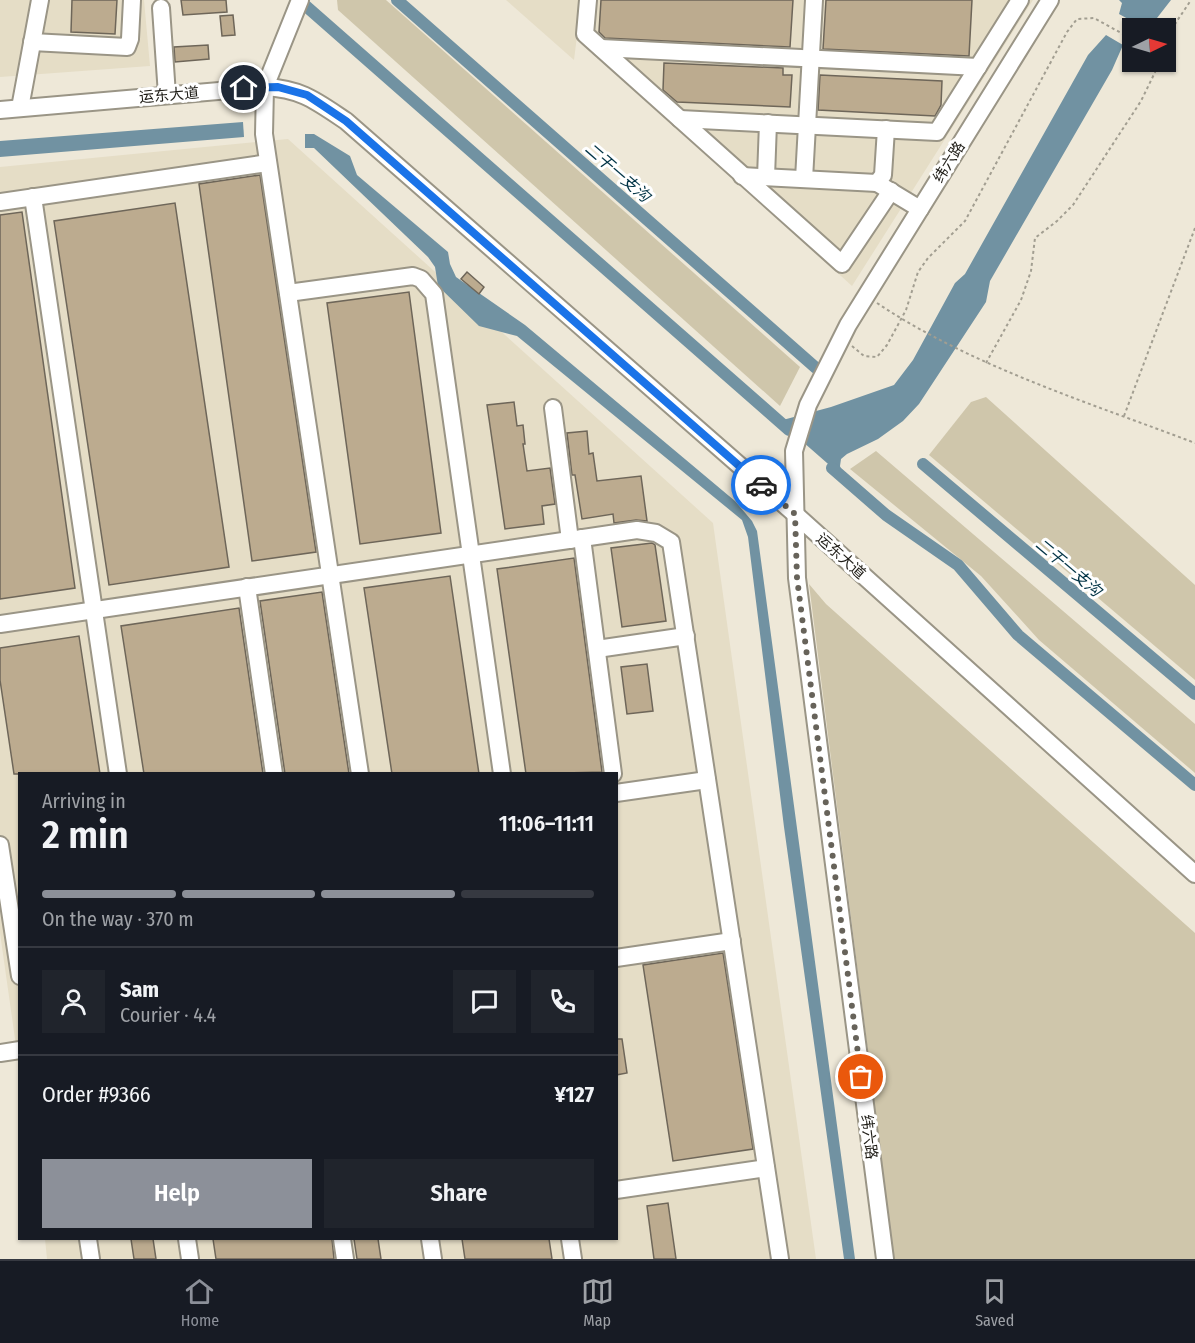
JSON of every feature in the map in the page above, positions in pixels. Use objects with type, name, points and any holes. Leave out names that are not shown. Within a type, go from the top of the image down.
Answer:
[{"type":"street","points":[[20,108],[40,0]]},
{"type":"street","points":[[32,42],[127,47],[130,39],[132,0]]},
{"type":"street","points":[[300,0],[265,87],[264,134],[360,772]]},
{"type":"street","points":[[588,0],[585,34],[842,264],[884,187],[886,129]]},
{"type":"street","points":[[804,179],[814,0]]},
{"type":"street","points":[[680,119],[937,132],[1020,0]]},
{"type":"street","name":"纬六路","points":[[885,1259],[797,578],[793,460],[800,427],[828,363],[846,329],[1050,0]]},
{"type":"street","points":[[161,8],[167,95]]},
{"type":"street","points":[[601,48],[978,67]]},
{"type":"street","name":"运东大道","points":[[0,110],[265,87],[278,87],[307,95],[346,121],[795,514],[1195,874]]},
{"type":"street","points":[[766,177],[768,123]]},
{"type":"street","points":[[0,202],[268,163]]},
{"type":"street","points":[[742,176],[884,187],[920,209]]},
{"type":"street","points":[[33,197],[118,772]]},
{"type":"street","points":[[288,293],[413,276],[421,279],[434,294],[502,772]]},
{"type":"street","points":[[553,408],[597,649],[613,772]]},
{"type":"street","points":[[0,624],[637,530],[656,533],[671,542],[780,1259]]},
{"type":"street","points":[[247,587],[274,772]]},
{"type":"street","points":[[597,649],[686,636]]},
{"type":"street","points":[[618,793],[707,780]]},
{"type":"street","points":[[0,845],[18,963]]},
{"type":"street","points":[[618,958],[732,940]]},
{"type":"street","points":[[0,1053],[18,1050]]},
{"type":"street","points":[[618,1190],[766,1168]]},
{"type":"street","points":[[88,1240],[91,1259]]},
{"type":"street","points":[[187,1240],[190,1259]]},
{"type":"street","points":[[342,1240],[345,1259]]},
{"type":"street","points":[[430,1240],[433,1259]]},
{"type":"street","points":[[570,1240],[573,1259]]},
{"type":"path","points":[[1176,22],[1191,0]]},
{"type":"path","points":[[846,329],[852,347],[864,356],[877,357],[887,345],[906,310],[918,272],[928,258],[965,221],[1067,32],[1077,19],[1094,18],[1122,33]]},
{"type":"path","points":[[986,363],[1021,300],[1031,271],[1035,238],[1073,205],[1141,101],[1155,72]]},
{"type":"path","points":[[1124,416],[1195,228]]},
{"type":"path","points":[[866,296],[915,327],[986,363],[1195,443]]},
{"type":"shaded area","points":[[0,0],[144,0],[150,66],[0,77]]},
{"type":"shaded area","points":[[337,0],[386,0],[800,367],[780,406],[338,10]]},
{"type":"shaded area","points":[[506,0],[1033,0],[852,286],[577,36],[574,60]]},
{"type":"shaded area","points":[[288,139],[713,523],[816,1259],[47,1259],[45,1240],[618,1240],[618,772],[18,772],[18,1060],[0,933],[0,167]]},
{"type":"shaded area","points":[[986,397],[1195,585],[1195,680],[929,455],[971,402]]},
{"type":"shaded area","points":[[876,451],[1195,724],[1195,773],[1039,640],[981,576],[850,469]]},
{"type":"shaded area","points":[[809,584],[826,604],[1195,933],[1195,1259],[894,1259]]},
{"type":"water","points":[[1119,0],[1171,0],[1157,18],[1126,18],[1119,14],[1122,3]]},
{"type":"water","points":[[1106,35],[1122,44],[1112,70],[990,281],[986,302],[919,404],[903,421],[878,439],[841,459],[843,477],[779,421],[831,407],[894,385],[913,360],[955,283],[965,274],[1088,55]]},
{"type":"water","points":[[243,122],[244,137],[0,157],[0,141]]},
{"type":"water","points":[[305,134],[314,134],[350,156],[357,175],[448,252],[456,277],[525,325],[735,501],[752,521],[757,531],[855,1259],[844,1259],[784,827],[748,537],[742,520],[517,336],[479,326],[438,286],[435,267],[428,257],[314,148],[305,148]]},
{"type":"building","points":[[72,0],[117,0],[115,34],[71,32]]},
{"type":"building","points":[[181,0],[226,0],[227,12],[183,15]]},
{"type":"building","points":[[601,0],[793,0],[790,47],[605,38],[599,32]]},
{"type":"building","points":[[826,0],[972,0],[969,56],[823,49]]},
{"type":"building","points":[[233,15],[235,35],[222,36],[220,16]]},
{"type":"building","points":[[208,45],[209,59],[175,62],[174,47]]},
{"type":"building","points":[[664,63],[783,68],[783,75],[792,75],[790,107],[677,102],[663,90]]},
{"type":"building","points":[[820,75],[942,81],[941,105],[935,116],[818,110]]},
{"type":"building","points":[[260,175],[316,552],[252,561],[199,184]]},
{"type":"building","points":[[175,203],[229,567],[109,585],[54,221]]},
{"type":"building","points":[[22,212],[75,588],[0,599],[0,215]]},
{"type":"building","points":[[467,272],[484,287],[479,294],[461,279]]},
{"type":"building","points":[[409,292],[441,533],[360,544],[327,303]]},
{"type":"building","points":[[514,402],[517,426],[523,425],[527,471],[550,468],[555,504],[542,506],[544,524],[505,529],[487,405]]},
{"type":"building","points":[[587,431],[589,454],[593,453],[597,481],[641,476],[647,521],[614,523],[613,514],[582,519],[575,475],[572,475],[567,433]]},
{"type":"building","points":[[652,543],[655,545],[666,621],[622,627],[611,548]]},
{"type":"building","points":[[574,558],[602,772],[526,772],[497,569]]},
{"type":"building","points":[[450,576],[479,772],[392,772],[364,588]]},
{"type":"building","points":[[322,592],[349,772],[285,772],[260,601]]},
{"type":"building","points":[[239,608],[263,772],[144,772],[121,626]]},
{"type":"building","points":[[79,636],[100,772],[18,772],[14,774],[0,680],[0,648]]},
{"type":"building","points":[[647,664],[653,711],[627,714],[621,667]]},
{"type":"building","points":[[723,953],[753,1149],[673,1161],[643,965]]},
{"type":"building","points":[[618,1039],[622,1039],[627,1073],[618,1075]]},
{"type":"building","points":[[668,1203],[676,1259],[654,1259],[647,1206]]},
{"type":"building","points":[[131,1240],[153,1240],[156,1259],[134,1259]]},
{"type":"building","points":[[213,1240],[332,1240],[334,1259],[216,1259]]},
{"type":"building","points":[[354,1240],[378,1240],[381,1259],[357,1259]]},
{"type":"building","points":[[462,1240],[549,1240],[552,1259],[465,1259]]},
{"type":"waterway","points":[[299,0],[789,430]]},
{"type":"waterway","name":"二干一支沟","points":[[397,0],[816,368]]},
{"type":"waterway","name":"二干一支沟","points":[[923,464],[1195,694]]},
{"type":"waterway","points":[[832,468],[886,515],[958,565],[1018,635],[1195,785]]},
{"type":"way so far","points":[[761,485],[795,514],[797,578],[861,1077]]},
{"type":"route","points":[[244,88],[278,87],[307,95],[346,121],[761,485]]}]
